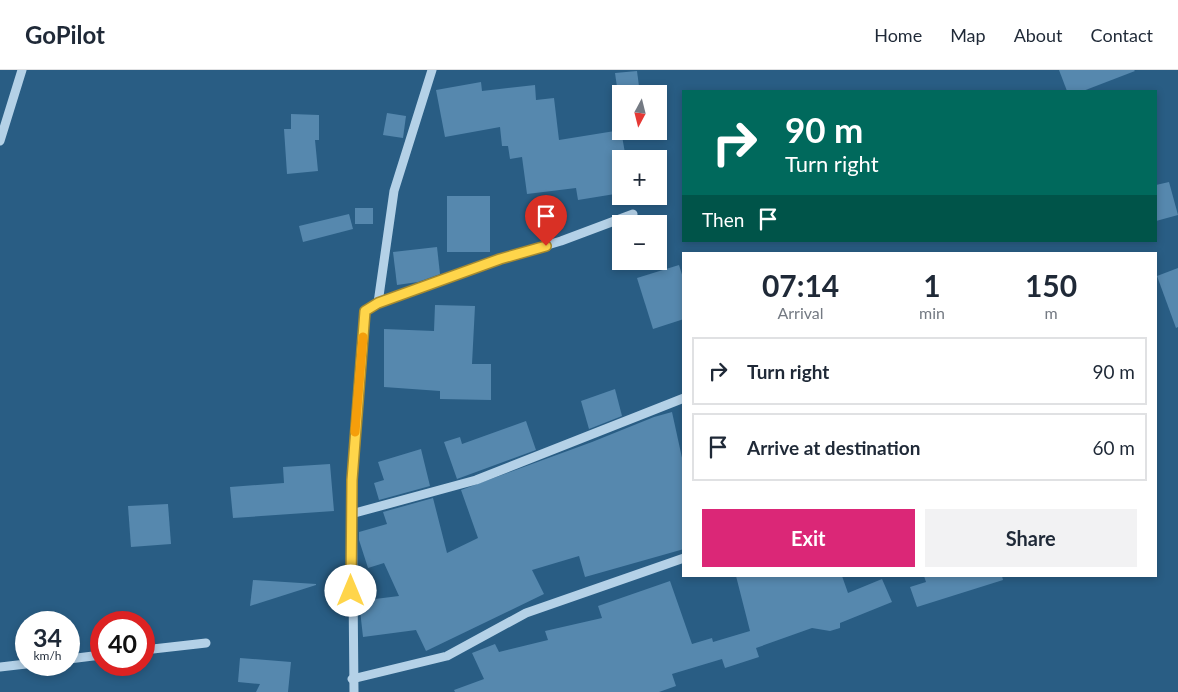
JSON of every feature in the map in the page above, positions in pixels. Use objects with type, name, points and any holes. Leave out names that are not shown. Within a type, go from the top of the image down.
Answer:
[{"type":"street","points":[[0,141],[22,70]]},
{"type":"street","points":[[378,303],[394,191],[432,70]]},
{"type":"street","points":[[354,692],[352,680],[352,480],[365,311],[378,303],[500,259],[561,241],[633,214]]},
{"type":"street","points":[[352,514],[476,480],[682,399]]},
{"type":"street","points":[[352,680],[447,656],[526,614],[682,559]]},
{"type":"street","points":[[155,649],[206,643]]},
{"type":"street","points":[[0,667],[15,665]]},
{"type":"building","points":[[1059,70],[1135,71],[1086,90],[1067,90]]},
{"type":"building","points":[[637,71],[639,85],[617,85],[615,73]]},
{"type":"building","points":[[481,82],[482,91],[535,85],[536,100],[554,98],[559,140],[612,131],[612,140],[623,140],[624,150],[612,150],[612,194],[578,200],[576,188],[527,194],[522,157],[510,159],[508,146],[502,146],[500,127],[445,137],[436,90]]},
{"type":"building","points":[[387,113],[406,116],[403,138],[383,135]]},
{"type":"building","points":[[291,114],[319,115],[319,140],[315,140],[318,171],[287,174],[284,129],[291,129]]},
{"type":"building","points":[[1169,182],[1178,215],[1157,221],[1157,185]]},
{"type":"building","points":[[447,196],[490,196],[490,252],[447,252]]},
{"type":"building","points":[[355,208],[373,208],[373,224],[355,224]]},
{"type":"building","points":[[349,214],[353,229],[303,242],[299,226]]},
{"type":"building","points":[[437,247],[440,274],[418,282],[397,285],[393,252]]},
{"type":"building","points":[[679,265],[682,275],[682,320],[653,329],[637,278]]},
{"type":"building","points":[[1178,268],[1178,327],[1176,328],[1157,276]]},
{"type":"building","points":[[435,305],[475,306],[472,364],[491,364],[491,400],[440,399],[440,391],[384,387],[384,329],[434,331]]},
{"type":"building","points":[[615,389],[622,416],[589,429],[581,401]]},
{"type":"building","points":[[672,412],[682,458],[682,550],[585,577],[579,556],[532,570],[544,594],[426,651],[416,630],[363,637],[359,601],[399,596],[384,563],[368,568],[359,540],[359,532],[387,524],[383,512],[433,498],[447,553],[478,538],[461,490],[654,417]]},
{"type":"building","points":[[526,421],[536,450],[457,479],[444,442],[460,437],[462,444]]},
{"type":"building","points":[[421,449],[430,486],[379,500],[374,483],[384,480],[378,462]]},
{"type":"building","points":[[330,464],[334,511],[233,518],[230,487],[284,483],[283,467]]},
{"type":"building","points":[[168,504],[171,544],[131,547],[128,506]]},
{"type":"building","points":[[736,577],[842,577],[848,593],[882,579],[892,602],[840,623],[840,628],[830,631],[812,628],[756,648],[759,657],[725,668],[722,659],[672,674],[676,686],[659,692],[455,692],[454,690],[484,679],[472,653],[495,644],[499,652],[548,640],[545,631],[602,618],[598,606],[670,581],[692,644],[712,638],[713,642],[750,631]]},
{"type":"building","points":[[924,577],[1002,577],[1003,580],[917,607],[910,587],[926,582]]},
{"type":"building","points":[[253,580],[316,584],[316,585],[250,606]]},
{"type":"building","points":[[240,658],[291,662],[288,692],[256,692],[260,684],[238,682]]},
{"type":"slow traffic","points":[[355,432],[363,337]]},
{"type":"route","points":[[351,591],[352,480],[365,311],[378,303],[500,259],[546,246]]}]
